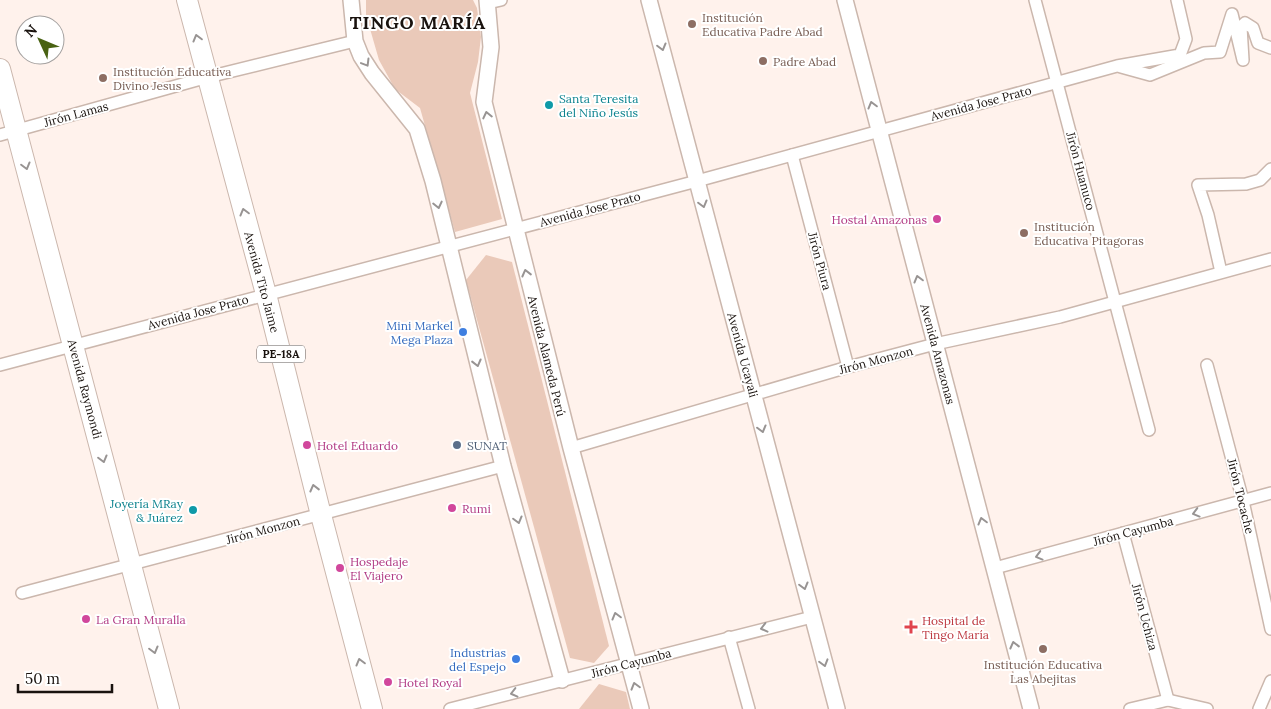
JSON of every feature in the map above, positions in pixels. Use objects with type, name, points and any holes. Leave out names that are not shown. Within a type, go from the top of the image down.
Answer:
[{"type":"highway","name":"Avenida Tito Jaime","points":[[187,0],[266,294],[320,515],[372,709]]},
{"type":"highway","name":"Avenida Raymondi","points":[[0,68],[8,132],[73,345],[169,709]]},
{"type":"street","points":[[350,0],[355,41],[372,73],[417,129],[503,466],[562,680]]},
{"type":"street","name":"Avenida Ucayali","points":[[649,0],[837,709]]},
{"type":"street","name":"Avenida Amazonas","points":[[844,0],[1031,709]]},
{"type":"street","name":"Jirón Huanuco","points":[[1035,0],[1149,430]]},
{"type":"street","name":"Avenida Jose Prato","points":[[0,365],[697,181],[1117,66],[1180,55],[1186,39],[1177,0]]},
{"type":"street","name":"Avenida Alameda Perú","points":[[492,1],[492,47],[484,102],[514,229],[570,448],[641,709]]},
{"type":"street","points":[[1117,66],[1150,75],[1204,53],[1220,52],[1232,14],[1243,60],[1241,26],[1245,23],[1253,28],[1258,43],[1271,48]]},
{"type":"street","name":"Jirón Lamas","points":[[8,132],[208,77],[355,41]]},
{"type":"street","name":"Jirón Piura","points":[[792,155],[848,367]]},
{"type":"street","points":[[1221,272],[1208,215],[1198,185],[1246,184],[1260,180],[1271,170]]},
{"type":"street","name":"Jirón Monzon","points":[[570,448],[848,367],[935,344],[1060,317],[1271,259]]},
{"type":"street","name":"Jirón Tocache","points":[[1207,365],[1243,501],[1271,629]]},
{"type":"street","name":"Jirón Monzon","points":[[22,593],[503,466]]},
{"type":"street","name":"Jirón Cayumba","points":[[995,568],[1271,493]]},
{"type":"street","name":"Jirón Uchiza","points":[[1123,533],[1168,700]]},
{"type":"street","name":"Jirón Cayumba","points":[[450,709],[812,617]]},
{"type":"street","points":[[729,637],[749,709]]},
{"type":"street","points":[[1259,709],[1271,681]]},
{"type":"street","points":[[1130,709],[1168,700],[1207,709]]},
{"type":"shaded area","points":[[366,0],[473,0],[477,8],[481,37],[478,62],[470,93],[502,219],[455,232],[420,108],[395,89],[379,60],[366,15]]},
{"type":"shaded area","points":[[486,255],[512,262],[609,646],[594,663],[570,658],[466,280]]},
{"type":"shaded area","points":[[599,684],[626,692],[630,709],[579,709]]},
{"type":"place","name":"Institución Educativa Padre Abad","points":[[692,24]]},
{"type":"place","name":"Padre Abad","points":[[763,61]]},
{"type":"place","name":"Institución Educativa Divino Jesus","points":[[103,78]]},
{"type":"place","name":"Santa Teresita del Niño Jesús","points":[[549,105]]},
{"type":"place","name":"Hostal Amazonas","points":[[937,219]]},
{"type":"place","name":"Institución Educativa Pitagoras","points":[[1024,233]]},
{"type":"place","name":"Mini Markel Mega Plaza","points":[[463,332]]},
{"type":"place","name":"Hotel Eduardo","points":[[307,445]]},
{"type":"place","name":"SUNAT","points":[[457,445]]},
{"type":"place","name":"Rumi","points":[[452,508]]},
{"type":"place","name":"Joyería MRay & Juárez","points":[[193,510]]},
{"type":"place","name":"Hospedaje El Viajero","points":[[340,568]]},
{"type":"place","name":"La Gran Muralla","points":[[86,619]]},
{"type":"place","name":"Hospital de Tingo María","points":[[911,627]]},
{"type":"place","name":"Institución Educativa Las Abejitas","points":[[1043,649]]},
{"type":"place","name":"Industrias del Espejo","points":[[516,659]]},
{"type":"place","name":"Hotel Royal","points":[[388,682]]},
{"type":"district","name":"TINGO MARÍA","points":[[418,22]]}]
